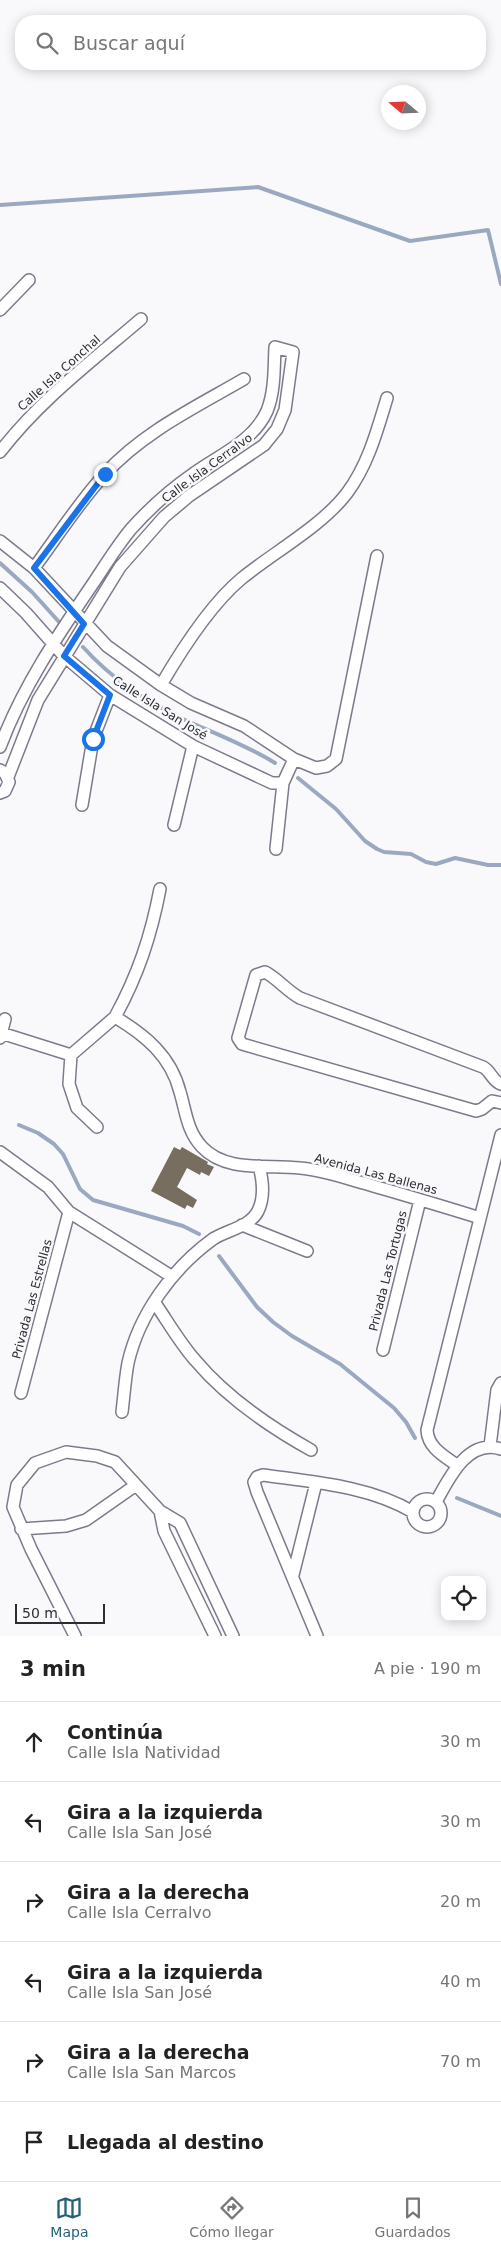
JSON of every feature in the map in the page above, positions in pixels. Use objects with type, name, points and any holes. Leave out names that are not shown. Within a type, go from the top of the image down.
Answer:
[{"type":"street","points":[[0,309],[29,280]]},
{"type":"street","name":"Calle Isla Conchal","points":[[0,452],[22,424],[49,397],[141,319]]},
{"type":"street","name":"Calle Isla Cerralvo","points":[[0,746],[24,691],[52,644],[131,529],[192,474],[243,442],[260,423],[268,409],[274,384],[275,347],[293,352],[285,410],[277,429],[264,445],[189,496],[164,517],[120,567],[48,681],[4,774],[8,786],[0,794]]},
{"type":"street","points":[[34,568],[105,474],[126,454],[162,427],[244,379]]},
{"type":"street","points":[[161,684],[202,621],[240,580],[322,518],[347,493],[362,469],[387,398]]},
{"type":"street","name":"Calle Isla San José","points":[[0,541],[34,568],[84,624],[107,646],[191,703],[244,726],[294,758],[316,768],[327,766],[336,759],[377,556]]},
{"type":"street","name":"Calle Isla San José","points":[[0,588],[26,613],[64,656],[110,695],[193,746],[272,784],[283,783]]},
{"type":"street","points":[[82,805],[93,739],[110,695]]},
{"type":"street","points":[[174,825],[193,746]]},
{"type":"street","points":[[276,849],[283,783],[294,758]]},
{"type":"street","points":[[98,1128],[77,1108],[69,1084],[71,1055],[115,1017],[139,966],[153,927],[160,889]]},
{"type":"street","points":[[501,1084],[495,1081],[489,1071],[483,1067],[300,998],[287,991],[271,975],[265,972],[256,974],[238,1038],[242,1044],[476,1111],[492,1101],[501,1103]]},
{"type":"street","name":"Avenida Las Ballenas","points":[[115,1017],[139,1031],[154,1045],[167,1062],[180,1090],[188,1128],[203,1149],[224,1161],[259,1166],[303,1168],[480,1218]]},
{"type":"street","points":[[5,1019],[1,1036],[71,1055]]},
{"type":"street","points":[[458,1466],[433,1448],[428,1440],[427,1430],[501,1135]]},
{"type":"street","points":[[0,1152],[48,1187],[69,1212],[171,1276]]},
{"type":"street","points":[[122,1412],[126,1376],[133,1346],[155,1303],[171,1276],[192,1254],[216,1237],[250,1220],[258,1212],[262,1199],[263,1181],[259,1166]]},
{"type":"street","name":"Privada Las Tortugas","points":[[383,1350],[420,1200]]},
{"type":"street","name":"Privada Las Estrellas","points":[[21,1393],[69,1212]]},
{"type":"street","points":[[242,1225],[307,1251]]},
{"type":"street","points":[[155,1303],[194,1359],[215,1381],[251,1412],[311,1450]]},
{"type":"street","points":[[436,1502],[458,1466],[471,1452],[479,1448],[495,1447],[497,1390],[501,1383]]},
{"type":"street","points":[[75,1636],[21,1529],[13,1507],[16,1484],[35,1462],[66,1452],[97,1456],[115,1462],[160,1511],[180,1523],[233,1636]]},
{"type":"street","points":[[317,1636],[254,1482],[257,1477],[263,1475],[374,1494],[395,1501],[413,1512],[418,1524],[430,1527],[435,1524],[441,1514],[436,1502]]},
{"type":"street","points":[[293,1575],[316,1483]]},
{"type":"street","points":[[21,1529],[66,1526],[86,1520],[136,1485]]},
{"type":"street","points":[[413,1512],[419,1502],[425,1499],[436,1502]]},
{"type":"street","points":[[160,1511],[164,1531],[215,1636]]},
{"type":"building","points":[[174,1147],[180,1150],[182,1147],[214,1167],[209,1176],[201,1172],[200,1175],[187,1168],[177,1187],[197,1200],[193,1208],[187,1205],[185,1209],[151,1191]]},
{"type":"waterway","points":[[0,205],[258,187],[410,241],[488,230],[501,284]]},
{"type":"waterway","points":[[0,563],[32,592],[60,623]]},
{"type":"waterway","points":[[83,647],[106,669],[144,698],[275,763]]},
{"type":"waterway","points":[[298,778],[336,809],[365,841],[377,849],[384,852],[411,854],[426,862],[436,864],[455,858],[488,865],[501,865]]},
{"type":"waterway","points":[[19,1125],[38,1133],[54,1144],[63,1154],[80,1189],[93,1200],[183,1226],[199,1234]]},
{"type":"waterway","points":[[219,1256],[257,1307],[273,1322],[292,1336],[340,1364],[394,1408],[406,1422],[415,1438]]},
{"type":"waterway","points":[[457,1498],[501,1516]]},
{"type":"route","points":[[93,739],[110,695],[64,656],[84,624],[34,568],[105,474]]}]
